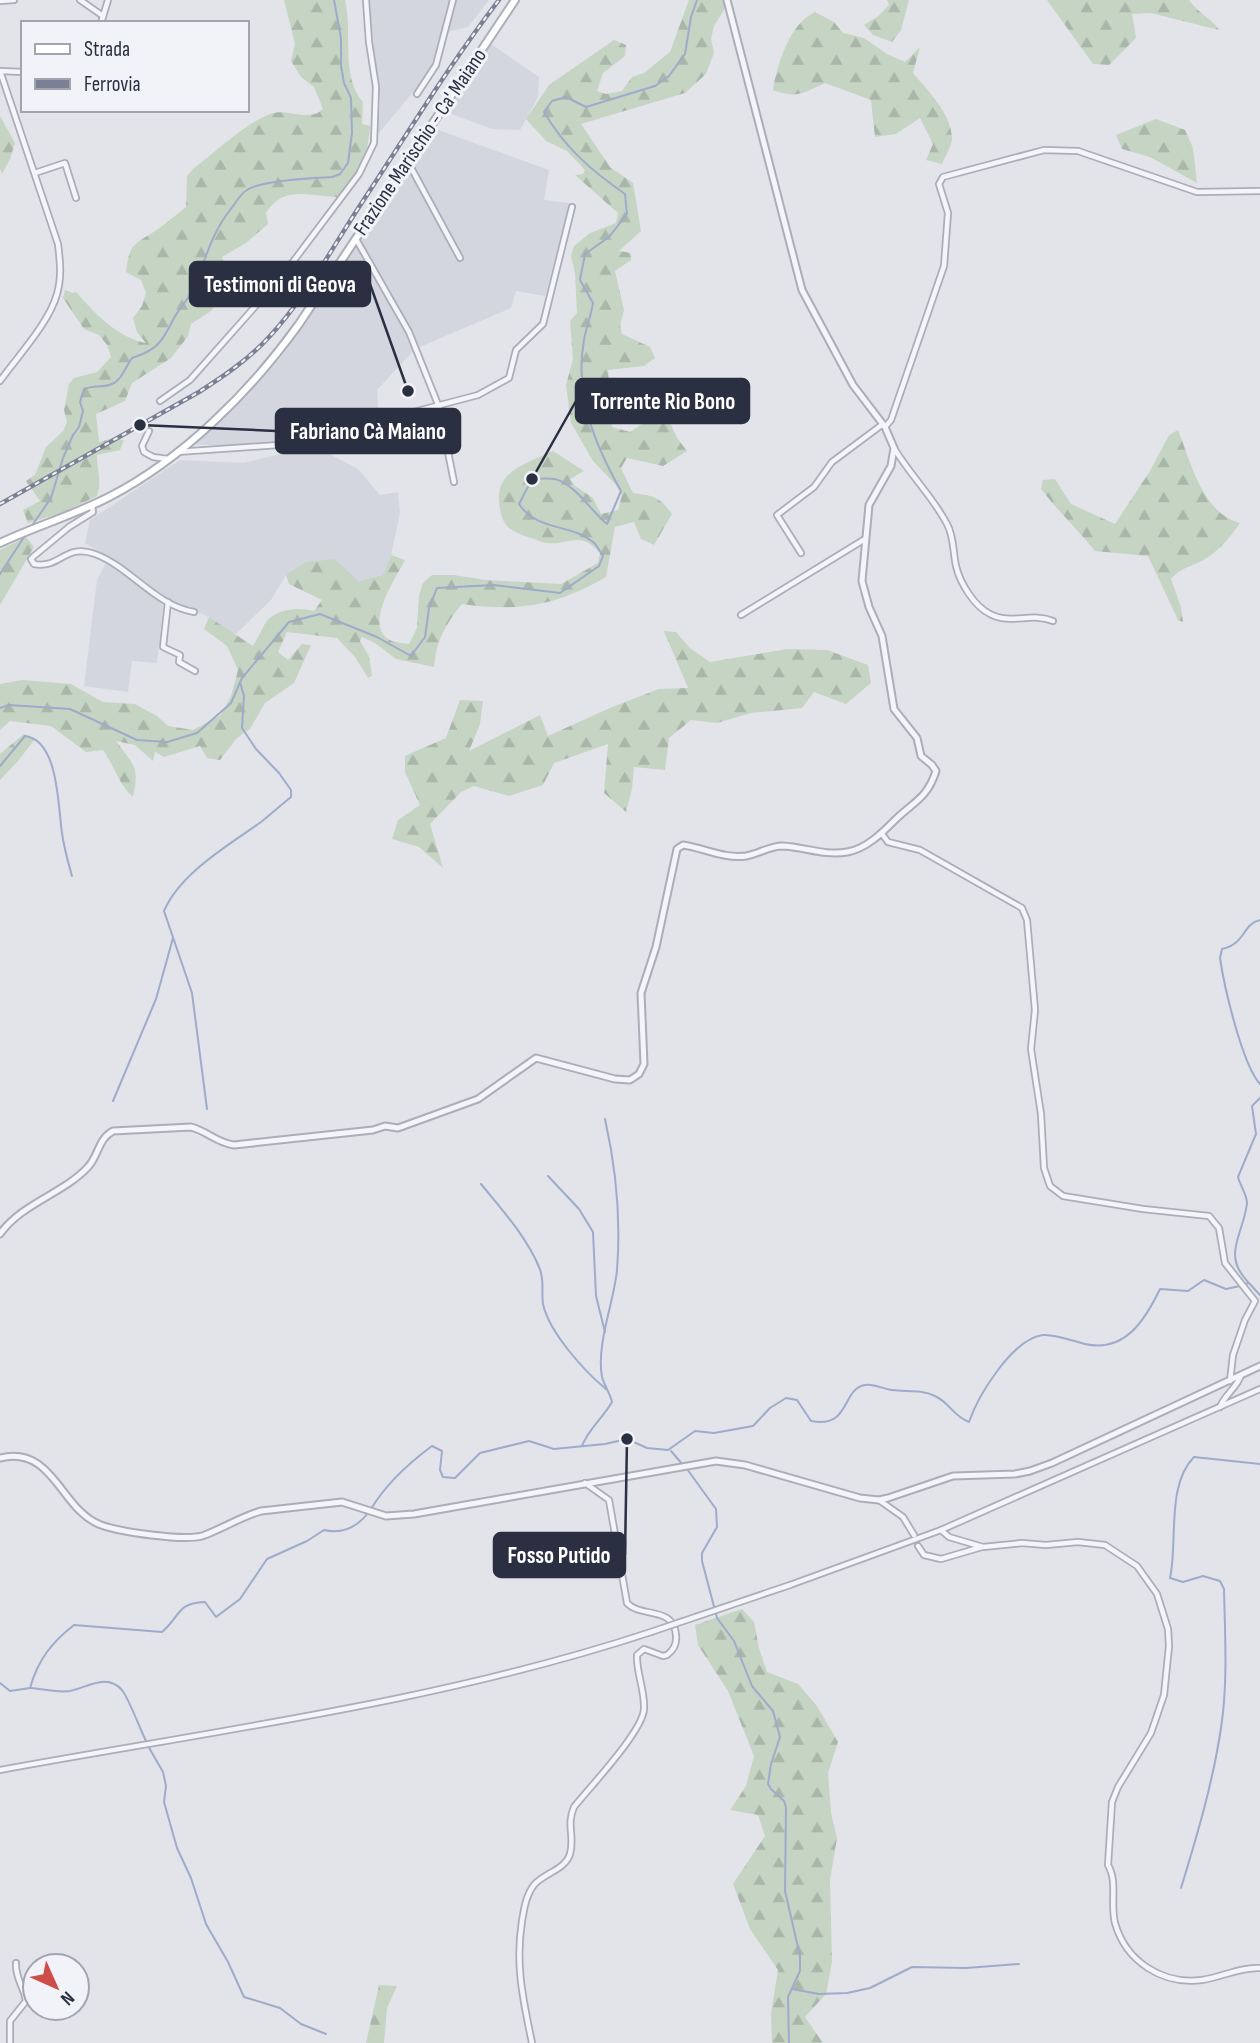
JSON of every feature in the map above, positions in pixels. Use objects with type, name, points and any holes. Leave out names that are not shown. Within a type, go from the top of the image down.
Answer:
[{"type":"main road","name":"Frazione Marischio - Ca' Maiano","points":[[0,543],[92,506],[136,482],[169,459],[259,375],[279,352],[515,0]]},
{"type":"street","points":[[0,1],[14,0]]},
{"type":"street","points":[[80,0],[103,16]]},
{"type":"street","points":[[102,21],[108,0]]},
{"type":"street","points":[[160,401],[199,371],[283,275],[359,174],[374,143],[376,87],[366,0]]},
{"type":"street","points":[[417,94],[436,65],[453,0]]},
{"type":"street","points":[[727,0],[803,290],[853,385],[884,426],[907,471],[948,525],[957,570],[970,596],[988,613],[1004,620],[1042,616],[1053,621]]},
{"type":"street","points":[[0,381],[48,313],[57,295],[60,276],[58,244],[0,71],[21,72]]},
{"type":"street","points":[[801,553],[777,515],[814,487],[832,462],[891,420],[944,266],[948,212],[939,184],[943,177],[1044,150],[1067,150],[1078,151],[1197,192],[1260,191]]},
{"type":"street","points":[[407,161],[460,258]]},
{"type":"street","points":[[34,173],[65,163],[76,198]]},
{"type":"street","points":[[177,452],[278,445],[439,407],[478,395],[509,378],[516,351],[543,324],[572,207]]},
{"type":"street","points":[[356,238],[409,332],[439,407],[454,481]]},
{"type":"street","points":[[149,431],[142,446],[144,452],[153,457],[169,459]]},
{"type":"street","points":[[0,1234],[13,1219],[88,1167],[101,1142],[113,1131],[191,1127],[221,1143],[233,1145],[373,1130],[385,1126],[398,1128],[478,1099],[536,1059],[615,1079],[635,1078],[644,1065],[641,993],[656,947],[677,849],[683,845],[706,852],[738,856],[781,846],[826,854],[851,852],[882,834],[896,818],[916,804],[936,771],[921,755],[917,738],[894,709],[882,636],[869,607],[862,581],[869,505],[891,466],[894,449]]},
{"type":"street","points":[[92,506],[93,512],[69,527],[34,556],[31,562],[38,565],[49,564],[75,550],[82,550],[108,559],[168,602],[194,612]]},
{"type":"street","points":[[741,615],[865,539]]},
{"type":"street","points":[[168,602],[163,647],[180,655],[179,662],[195,671]]},
{"type":"street","points":[[882,834],[888,842],[920,850],[1023,908],[1026,914],[1035,1010],[1031,1049],[1039,1099],[1045,1168],[1050,1186],[1063,1196],[1209,1216],[1219,1228],[1225,1263],[1255,1301],[1233,1355],[1230,1381]]},
{"type":"street","points":[[0,1458],[15,1455],[36,1462],[79,1509],[98,1524],[180,1538],[203,1535],[261,1511],[329,1503],[351,1504],[386,1516],[414,1514],[697,1464],[730,1462],[860,1498],[879,1500],[954,1476],[1030,1471],[1260,1366]]},
{"type":"street","points":[[1220,1407],[1222,1400],[1238,1383],[1241,1375]]},
{"type":"street","points":[[0,1770],[323,1715],[468,1684],[598,1649],[790,1585],[941,1530],[1260,1390]]},
{"type":"street","points":[[532,2043],[518,1960],[524,1908],[530,1893],[542,1878],[566,1861],[571,1846],[569,1825],[574,1807],[639,1727],[644,1710],[637,1655],[644,1649],[667,1655],[676,1643],[675,1630],[666,1618],[654,1612],[632,1608],[627,1603],[608,1500],[585,1483]]},
{"type":"street","points":[[879,1500],[903,1517],[914,1535]]},
{"type":"street","points":[[941,1530],[949,1536],[983,1547]]},
{"type":"street","points":[[918,1546],[925,1555],[941,1559],[983,1547],[1006,1544],[1091,1542],[1105,1545],[1119,1553],[1149,1580],[1168,1629],[1169,1646],[1164,1695],[1152,1733],[1118,1787],[1112,1802],[1108,1865],[1112,1874],[1116,1927],[1133,1957],[1141,1965],[1166,1977],[1200,1980],[1237,1970],[1260,1968]]},
{"type":"street","points":[[10,2043],[10,2021],[26,2001],[16,1973],[16,1963]]},
{"type":"shaded area","points":[[365,0],[489,0],[468,27],[443,33],[428,74],[378,134],[380,99]]},
{"type":"shaded area","points":[[491,44],[539,77],[538,97],[520,130],[492,129],[446,112]]},
{"type":"shaded area","points":[[433,128],[549,170],[544,200],[570,203],[545,296],[516,291],[511,308],[415,349],[377,390],[379,418],[273,442],[222,446],[194,444],[263,378],[283,355]]},
{"type":"shaded area","points":[[314,446],[358,469],[380,495],[398,492],[400,513],[391,555],[383,575],[357,581],[335,559],[286,575],[271,600],[235,635],[209,617],[169,600],[85,543],[90,520],[180,460],[243,463]]},
{"type":"shaded area","points":[[106,563],[157,596],[163,606],[157,663],[132,661],[128,692],[84,686],[97,580]]},
{"type":"green space","points":[[284,0],[345,0],[349,67],[356,91],[363,102],[362,124],[370,126],[362,165],[353,181],[338,197],[299,194],[281,198],[266,213],[268,224],[246,243],[222,257],[227,271],[224,294],[211,311],[191,324],[188,336],[171,358],[132,383],[125,401],[96,414],[99,442],[113,438],[124,440],[120,450],[97,455],[97,496],[61,513],[28,523],[23,510],[40,501],[26,481],[35,475],[46,447],[63,431],[67,422],[64,410],[69,384],[74,378],[97,372],[111,357],[107,345],[99,335],[84,329],[63,298],[65,290],[76,292],[116,330],[146,343],[137,332],[133,318],[142,306],[146,293],[141,280],[126,272],[129,255],[139,241],[186,207],[187,176],[240,131],[270,114],[283,112],[311,115],[323,109],[314,87],[301,77],[291,61],[295,44]]},
{"type":"green space","points":[[689,0],[723,0],[725,8],[714,26],[711,39],[714,53],[706,74],[685,93],[581,124],[610,167],[633,183],[641,231],[619,251],[631,253],[631,260],[615,271],[624,310],[620,325],[622,334],[650,347],[655,358],[644,366],[608,370],[612,427],[630,432],[645,422],[648,407],[646,399],[670,392],[664,409],[677,438],[687,451],[663,466],[627,458],[621,468],[633,493],[656,498],[672,514],[654,545],[641,539],[634,522],[615,527],[606,577],[588,587],[553,600],[519,607],[462,604],[443,633],[434,667],[396,659],[362,637],[360,641],[369,656],[372,676],[368,678],[355,657],[337,638],[287,632],[278,652],[288,660],[302,644],[311,645],[294,683],[265,703],[250,729],[237,738],[220,760],[207,758],[200,746],[164,757],[155,752],[153,761],[135,745],[116,741],[134,766],[136,778],[133,797],[124,787],[103,750],[86,752],[51,726],[10,721],[0,730],[0,684],[22,680],[71,684],[103,702],[135,704],[157,716],[168,726],[193,730],[221,715],[231,696],[238,670],[227,646],[204,629],[209,617],[253,646],[265,624],[277,613],[302,609],[314,611],[322,600],[289,584],[286,575],[306,562],[335,559],[358,581],[383,575],[391,555],[405,560],[384,602],[380,625],[383,635],[392,641],[409,644],[417,628],[419,595],[423,583],[432,575],[561,584],[598,563],[600,553],[586,542],[574,540],[546,543],[512,530],[504,522],[500,509],[500,490],[509,474],[525,463],[553,451],[584,471],[570,479],[593,498],[601,514],[618,510],[622,495],[593,461],[571,423],[566,385],[573,359],[570,321],[577,313],[575,273],[571,256],[574,246],[590,233],[616,223],[618,213],[575,175],[583,174],[585,170],[567,151],[546,141],[526,119],[549,85],[614,40],[626,45],[625,56],[603,73],[597,91],[606,94],[622,91],[632,77],[644,73],[670,52]]},
{"type":"green space","points":[[887,0],[909,0],[901,30],[892,42],[873,35],[864,25],[889,5]]},
{"type":"green space","points":[[1047,0],[1189,0],[1219,30],[1151,13],[1132,14],[1136,38],[1109,65],[1093,64]]},
{"type":"green space","points":[[815,12],[834,22],[843,33],[864,38],[887,54],[905,62],[920,47],[913,73],[938,103],[951,129],[952,141],[942,164],[926,160],[933,144],[920,118],[896,134],[875,137],[871,100],[825,83],[794,94],[773,90],[786,45],[798,25]]},
{"type":"green space","points":[[0,116],[15,143],[2,174],[0,168]]},
{"type":"green space","points":[[1156,119],[1185,130],[1193,148],[1197,183],[1150,157],[1122,149],[1116,135]]},
{"type":"green space","points":[[1178,430],[1193,471],[1207,498],[1216,509],[1240,523],[1215,552],[1171,579],[1181,607],[1183,622],[1178,620],[1148,556],[1095,551],[1041,489],[1043,480],[1055,479],[1071,504],[1115,524],[1150,471],[1169,435]]},
{"type":"green space","points":[[26,537],[34,547],[0,605],[0,550]]},
{"type":"green space","points":[[664,631],[676,632],[690,648],[710,662],[787,649],[827,650],[868,665],[871,683],[846,704],[814,692],[802,708],[751,713],[717,723],[691,720],[669,738],[665,770],[634,767],[626,812],[604,793],[608,744],[554,763],[543,785],[509,796],[474,786],[461,792],[430,824],[443,868],[419,847],[392,839],[398,820],[420,805],[405,772],[405,756],[446,738],[460,700],[483,701],[480,724],[469,751],[540,715],[548,736],[659,689],[688,688]]},
{"type":"green space","points":[[24,734],[35,739],[0,780],[0,754]]},
{"type":"green space","points":[[742,1609],[754,1622],[767,1672],[798,1684],[817,1706],[838,1742],[828,1773],[831,1813],[837,1838],[830,1880],[832,1962],[826,1994],[805,2017],[823,2043],[772,2043],[771,2013],[778,1970],[750,1929],[733,1884],[765,1836],[758,1815],[730,1810],[746,1786],[754,1756],[728,1691],[698,1645],[695,1625]]},
{"type":"green space","points":[[379,1985],[397,1986],[387,2008],[384,2043],[366,2043]]},
{"type":"waterway","points":[[31,527],[51,498],[63,458],[79,427],[83,411],[80,402],[84,389],[115,382],[132,358],[147,352],[162,340],[191,293],[217,230],[240,197],[247,190],[264,184],[332,177],[340,174],[348,163],[352,133],[351,98],[344,83],[341,66],[341,38],[334,0]]},
{"type":"waterway","points":[[0,708],[9,705],[70,709],[137,740],[167,742],[197,733],[231,703],[242,678],[289,622],[320,614],[377,637],[411,656],[425,637],[429,608],[437,588],[494,585],[560,593],[599,566],[603,556],[593,542],[574,532],[535,519],[519,504],[532,479],[555,479],[576,492],[607,524],[621,491],[595,438],[584,400],[582,360],[593,303],[580,280],[585,254],[609,237],[627,214],[625,194],[580,158],[544,112],[552,101],[566,97],[586,107],[655,86],[669,76],[685,54],[691,17],[697,0]]},
{"type":"waterway","points":[[0,574],[26,534]]},
{"type":"waterway","points":[[207,1109],[192,993],[164,911],[171,897],[193,872],[291,797],[291,790],[279,773],[256,749],[242,728],[244,696],[240,682]]},
{"type":"waterway","points":[[0,766],[25,736],[36,740],[45,749],[55,777],[63,839],[72,876]]},
{"type":"waterway","points":[[1260,920],[1254,922],[1236,943],[1222,949],[1220,958],[1240,1043],[1260,1084]]},
{"type":"waterway","points":[[113,1101],[156,999],[173,938]]},
{"type":"waterway","points":[[1248,1282],[1240,1272],[1235,1253],[1247,1203],[1238,1177],[1256,1134],[1252,1106],[1260,1098]]},
{"type":"waterway","points":[[582,1446],[612,1402],[602,1377],[601,1351],[617,1270],[618,1213],[615,1175],[605,1119]]},
{"type":"waterway","points":[[548,1176],[579,1209],[593,1232],[596,1296],[605,1332]]},
{"type":"waterway","points":[[481,1184],[534,1256],[542,1276],[543,1304],[552,1327],[578,1362],[606,1389]]},
{"type":"waterway","points":[[371,1509],[398,1474],[432,1446],[442,1451],[440,1470],[443,1477],[455,1478],[480,1453],[529,1441],[554,1449],[627,1439],[647,1448],[668,1450],[695,1431],[714,1433],[753,1426],[770,1408],[786,1398],[797,1400],[811,1421],[824,1422],[839,1414],[852,1393],[865,1385],[930,1394],[969,1422],[998,1370],[1008,1357],[1031,1339],[1048,1335],[1085,1344],[1111,1344],[1132,1332],[1148,1312],[1160,1289],[1188,1291],[1204,1280],[1226,1289],[1240,1286]]},
{"type":"waterway","points":[[1245,1284],[1249,1283],[1260,1295]]},
{"type":"waterway","points":[[671,1451],[683,1465]]},
{"type":"waterway","points":[[1181,1888],[1218,1748],[1225,1693],[1225,1641],[1224,1589],[1220,1581],[1203,1576],[1183,1582],[1170,1578],[1176,1498],[1185,1469],[1194,1457],[1260,1464]]},
{"type":"waterway","points":[[687,1469],[716,1509],[717,1527],[702,1553],[702,1561],[717,1618],[734,1641],[752,1686],[773,1711],[780,1737],[768,1784],[784,1801],[786,1807],[785,1891],[800,1956],[800,1971],[788,1997],[789,2043]]},
{"type":"waterway","points":[[0,1683],[10,1691],[30,1688],[46,1653],[74,1625],[162,1632],[184,1608],[205,1602],[216,1617],[240,1599],[267,1559],[324,1530],[349,1528],[368,1513]]},
{"type":"waterway","points":[[31,1688],[66,1691],[110,1682],[125,1694],[146,1741]]},
{"type":"waterway","points":[[148,1746],[163,1772],[166,1786],[164,1802],[177,1848],[191,1878],[206,1924],[244,1997],[280,2008],[301,2024],[326,2034]]},
{"type":"waterway","points":[[792,1989],[819,1994],[847,1993],[870,1988],[912,1967],[966,1968],[1019,1964]]},
{"type":"railway","points":[[0,504],[199,392],[236,367],[262,344],[307,289],[428,101],[499,0]]},
{"type":"place","name":"Testimoni di Geova","points":[[408,391]]},
{"type":"place","name":"Fabriano Cà Maiano","points":[[140,425]]},
{"type":"place","name":"Torrente Rio Bono","points":[[532,479]]},
{"type":"place","name":"Fosso Putido","points":[[627,1439]]}]
